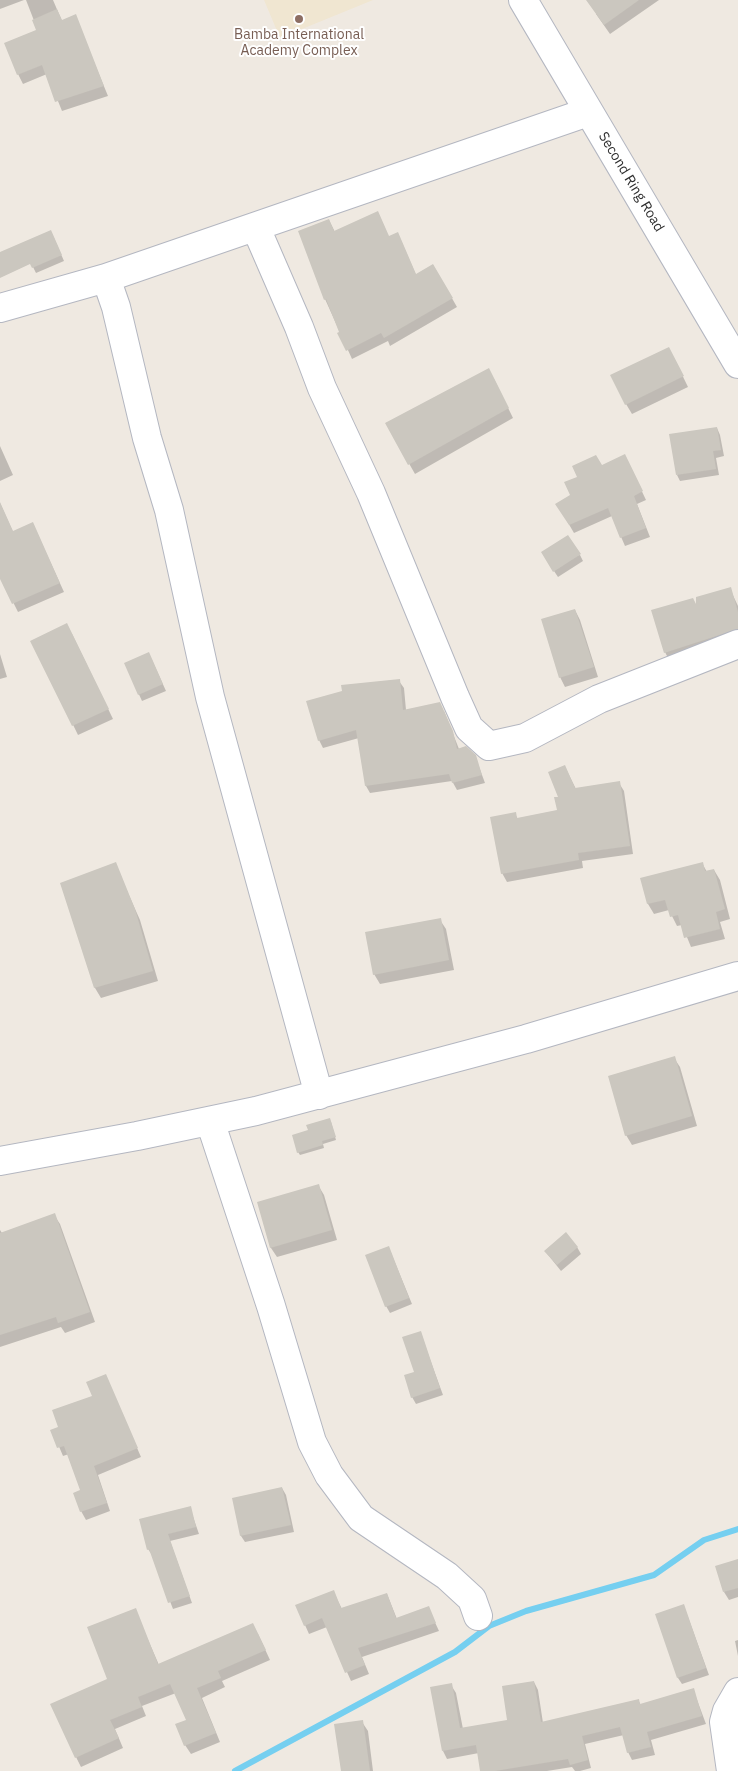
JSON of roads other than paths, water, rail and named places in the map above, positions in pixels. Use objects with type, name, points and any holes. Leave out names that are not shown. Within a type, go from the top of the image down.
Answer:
[{"type":"street","name":"Second Ring Road","points":[[523,0],[738,364]]},
{"type":"street","points":[[0,308],[106,278],[256,228],[588,112]]},
{"type":"street","points":[[256,228],[299,327],[322,388],[371,493],[455,697],[469,728],[489,746],[525,738],[599,699],[738,644]]},
{"type":"street","points":[[106,278],[116,307],[147,438],[169,510],[210,697],[319,1094]]},
{"type":"street","points":[[0,1161],[210,1121],[319,1094],[526,1039],[738,976]]},
{"type":"street","points":[[210,1121],[271,1306],[312,1442],[329,1475],[361,1518],[447,1576],[472,1599],[478,1616]]},
{"type":"street","points":[[731,1771],[724,1722],[727,1711],[738,1692]]},
{"type":"waterway","points":[[235,1771],[455,1652],[489,1626],[526,1611],[654,1575],[704,1540],[738,1529]]},
{"type":"place","name":"Bamba International Academy Complex","points":[[299,19]]}]
